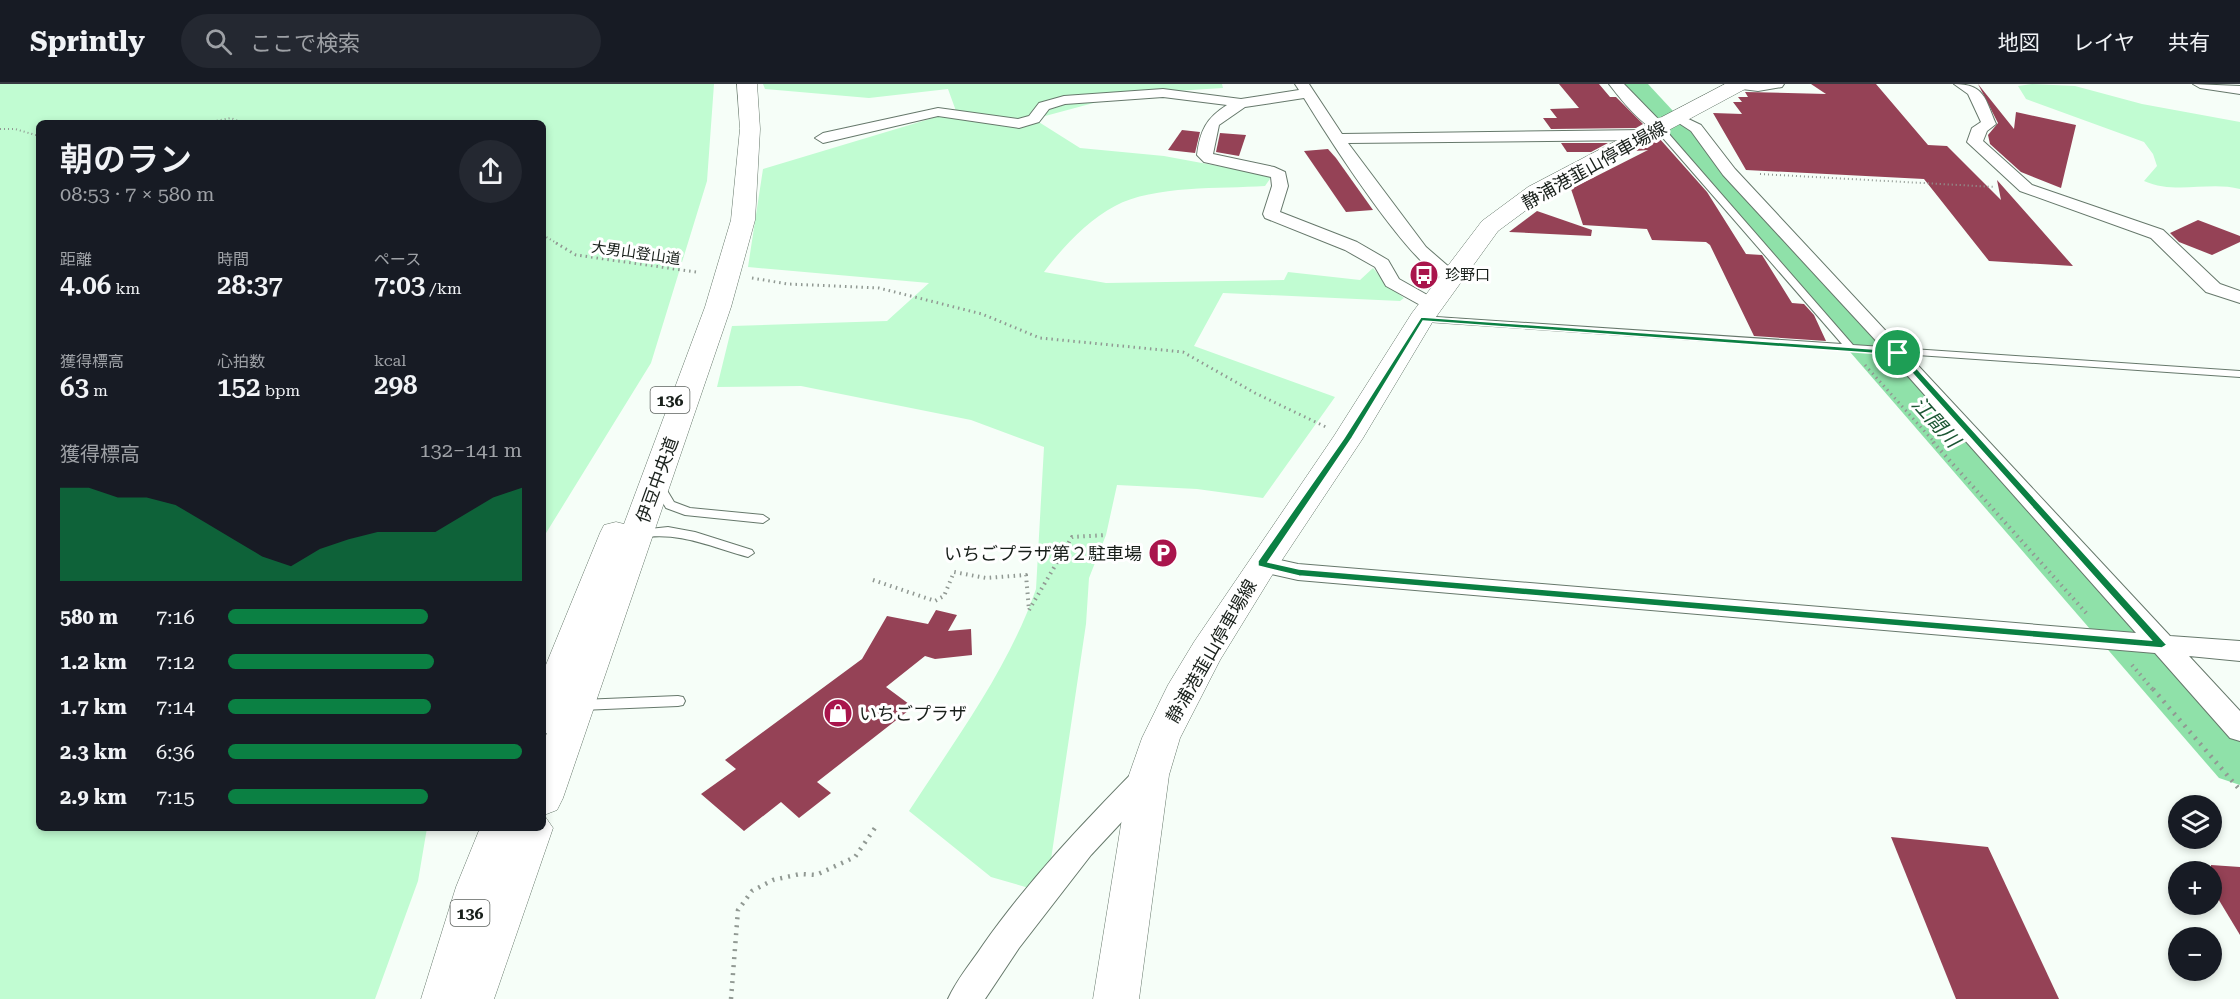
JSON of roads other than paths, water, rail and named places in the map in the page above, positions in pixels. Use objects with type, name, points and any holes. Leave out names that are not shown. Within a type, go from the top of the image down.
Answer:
[{"type":"main road","name":"伊豆中央道","points":[[546,777],[557,701],[686,360],[706,304],[726,235],[741,124],[738,84]]},
{"type":"main road","name":"伊豆中央道","points":[[557,701],[638,534],[718,307],[743,220],[750,129],[747,84]]},
{"type":"main road","name":"静浦港韮山停車場線","points":[[1116,999],[1149,775],[1161,738],[1181,695],[1262,564],[1348,438],[1426,312],[1490,226],[1527,199],[1740,84]]},
{"type":"main road","name":"136","points":[[444,999],[478,887],[500,831]]},
{"type":"main road","name":"136","points":[[471,999],[531,831]]},
{"type":"main road","points":[[439,999],[478,887]]},
{"type":"main road","points":[[490,999],[497,926]]},
{"type":"street","points":[[1616,84],[1648,120],[1664,125]]},
{"type":"street","points":[[1740,84],[1758,87],[1776,84]]},
{"type":"street","points":[[1961,84],[1974,92],[1989,124],[1980,128],[1975,142],[2026,188],[2157,234],[2213,288],[2240,297]]},
{"type":"street","points":[[2200,84],[2240,90]]},
{"type":"street","points":[[1426,312],[1392,282],[1382,264],[1351,246],[1271,214],[1280,186],[1279,175],[1268,170],[1210,159],[1204,155],[1206,131],[1219,117],[1241,103],[1305,88],[1337,139],[1420,251],[1450,277]]},
{"type":"street","points":[[823,138],[938,112],[1019,124],[1034,119],[1044,106],[1064,100],[1163,93],[1241,103]]},
{"type":"street","points":[[1337,139],[1664,125],[1696,128],[1729,172],[2154,644],[2240,729]]},
{"type":"street","points":[[1262,564],[1299,572],[2240,651]]},
{"type":"street","points":[[965,999],[1007,938],[1080,846],[1149,775]]},
{"type":"lane","points":[[1664,125],[1856,349]]},
{"type":"lane","points":[[1426,312],[1892,352],[2240,374]]},
{"type":"lane","points":[[657,481],[670,505],[689,512],[763,519]]},
{"type":"lane","points":[[638,534],[650,531],[681,532],[748,553]]},
{"type":"lane","points":[[557,701],[678,701]]},
{"type":"waterway","name":"江間川","points":[[1632,84],[2240,761]]},
{"type":"place","name":"珍野口","points":[[1424,275]]},
{"type":"place","name":"いちごプラザ第２駐車場","points":[[1163,553]]},
{"type":"place","name":"いちごプラザ","points":[[838,713]]}]
